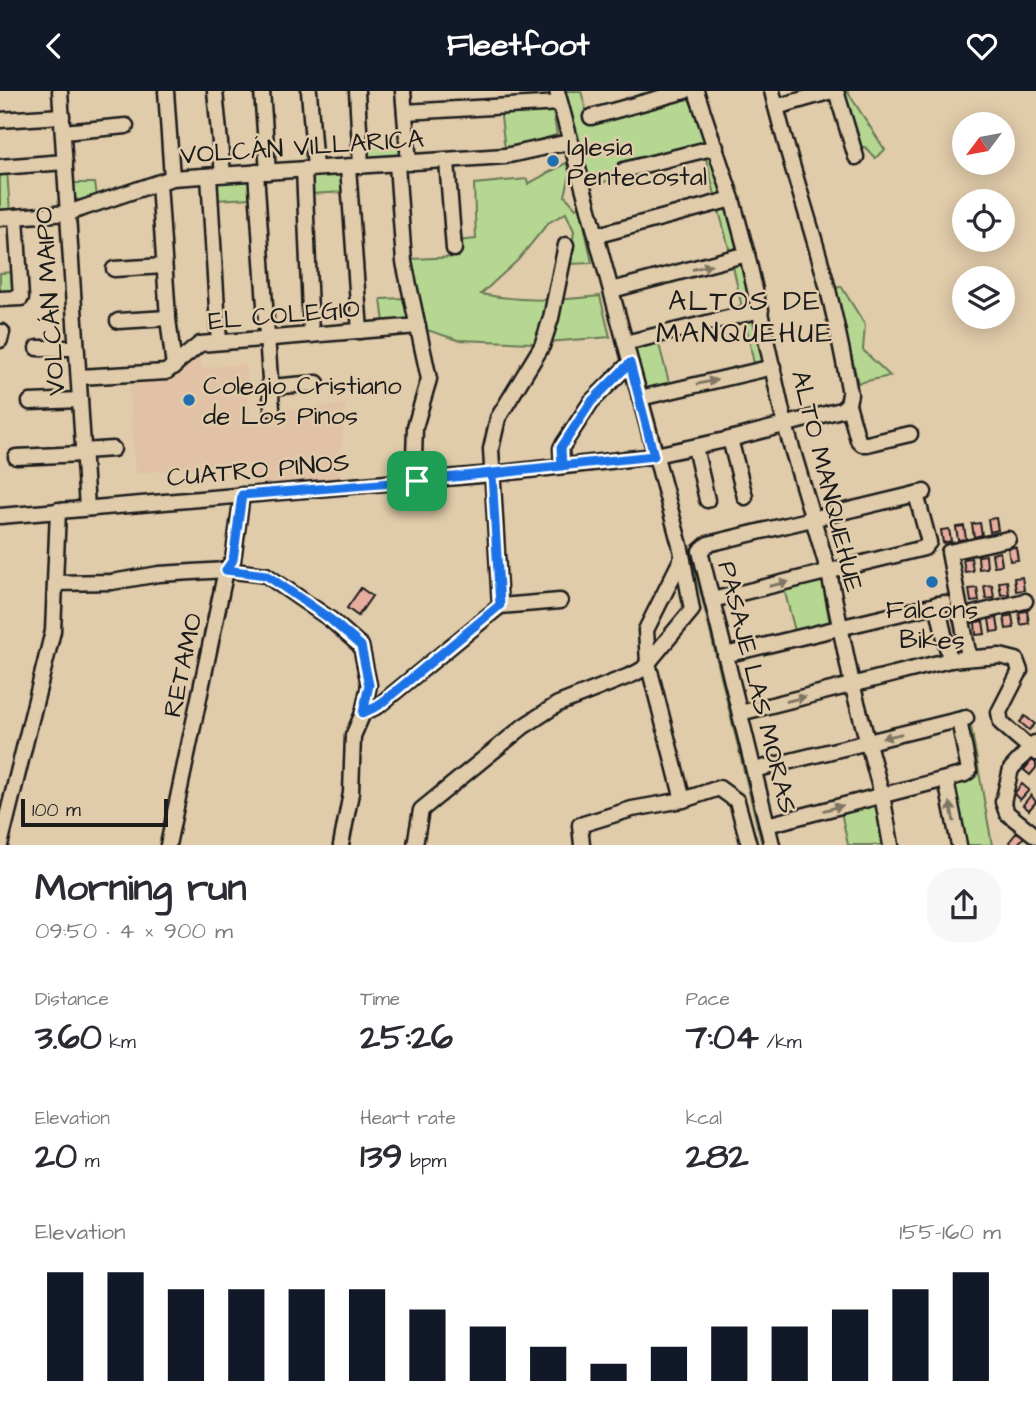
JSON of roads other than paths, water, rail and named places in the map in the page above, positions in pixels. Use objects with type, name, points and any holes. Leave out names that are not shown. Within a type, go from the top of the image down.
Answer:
[{"type":"street","name":"VOLCÁN MAIPO","points":[[60,91],[87,508]]},
{"type":"street","points":[[79,377],[166,372],[174,367],[164,266],[166,91]]},
{"type":"street","points":[[215,91],[219,342]]},
{"type":"street","points":[[262,91],[266,339],[272,409]]},
{"type":"street","points":[[309,91],[311,335]]},
{"type":"street","points":[[357,91],[355,166],[360,331]]},
{"type":"street","points":[[403,91],[404,262],[429,379],[415,427],[414,459],[417,481]]},
{"type":"street","points":[[592,117],[685,91]]},
{"type":"street","name":"ALTO MANQUEHUE","points":[[696,91],[716,147],[747,254],[785,425],[829,573],[839,628],[882,795],[891,845]]},
{"type":"street","points":[[772,91],[794,179],[825,277],[850,394],[848,404],[858,440],[862,444],[910,434]]},
{"type":"street","points":[[776,107],[834,91],[856,157]]},
{"type":"street","points":[[405,112],[559,97],[681,553],[692,610],[648,663],[634,674],[558,704],[524,726],[421,810],[415,845]]},
{"type":"street","points":[[0,120],[62,116]]},
{"type":"street","points":[[63,132],[127,126]]},
{"type":"street","name":"VOLCÁN VILLARICA","points":[[0,218],[68,213],[166,181],[216,175],[505,156],[569,142]]},
{"type":"street","points":[[624,170],[716,147]]},
{"type":"street","points":[[447,161],[454,249]]},
{"type":"street","points":[[0,167],[65,162]]},
{"type":"street","points":[[598,235],[732,199]]},
{"type":"street","points":[[0,299],[21,298],[16,216]]},
{"type":"street","points":[[500,605],[491,449],[498,418],[542,346],[551,318],[566,245]]},
{"type":"street","points":[[612,290],[747,254]]},
{"type":"street","points":[[114,269],[164,266]]},
{"type":"street","points":[[625,343],[761,310]]},
{"type":"street","points":[[118,321],[168,318]]},
{"type":"street","name":"EL COLEGIO","points":[[174,367],[200,344],[418,326]]},
{"type":"street","points":[[37,348],[76,348]]},
{"type":"street","points":[[562,466],[561,448],[591,402],[630,363]]},
{"type":"street","points":[[640,398],[774,367]]},
{"type":"street","points":[[270,387],[317,383]]},
{"type":"street","points":[[30,402],[80,400]]},
{"type":"street","name":"CUATRO PINOS","points":[[0,516],[417,481],[654,456],[785,425],[841,409],[848,404]]},
{"type":"street","points":[[730,439],[745,497]]},
{"type":"street","points":[[695,447],[707,501]]},
{"type":"street","points":[[16,457],[113,449]]},
{"type":"street","points":[[712,600],[923,548],[929,542],[920,493],[814,518]]},
{"type":"street","name":"RETAMO","points":[[167,845],[226,570],[233,560],[242,495]]},
{"type":"street","points":[[1,845],[53,631],[58,510]]},
{"type":"street","name":"PASAJE LAS MORAS","points":[[772,845],[700,551],[708,544],[814,518]]},
{"type":"street","points":[[969,657],[949,552],[1008,538]]},
{"type":"street","points":[[681,553],[646,629],[648,663],[683,800]]},
{"type":"street","points":[[55,583],[112,582],[159,574],[226,570],[266,575],[330,619],[361,646],[369,685],[363,713],[353,736],[351,793],[341,845]]},
{"type":"street","points":[[363,713],[378,706],[500,605],[560,601]]},
{"type":"street","points":[[961,617],[1025,601]]},
{"type":"street","points":[[725,655],[940,603],[950,660]]},
{"type":"street","points":[[740,713],[950,660],[1000,656],[1016,660],[1020,671],[999,712],[1001,723],[1034,748],[1011,769],[1003,802],[1007,813],[1036,836]]},
{"type":"street","points":[[754,770],[962,719],[969,771],[965,774],[767,825]]},
{"type":"street","points":[[946,780],[959,845]]},
{"type":"street","points":[[582,845],[580,825],[632,809],[683,800],[719,788],[737,801],[749,845]]},
{"type":"place","name":"Iglesia Pentecostal","points":[[553,161]]},
{"type":"place","name":"Colegio Cristiano de Los Pinos","points":[[189,400]]},
{"type":"place","name":"Falcons Bikes","points":[[932,582]]},
{"type":"district","name":"ALTOS DE MANQUEHUE","points":[[745,316]]}]
